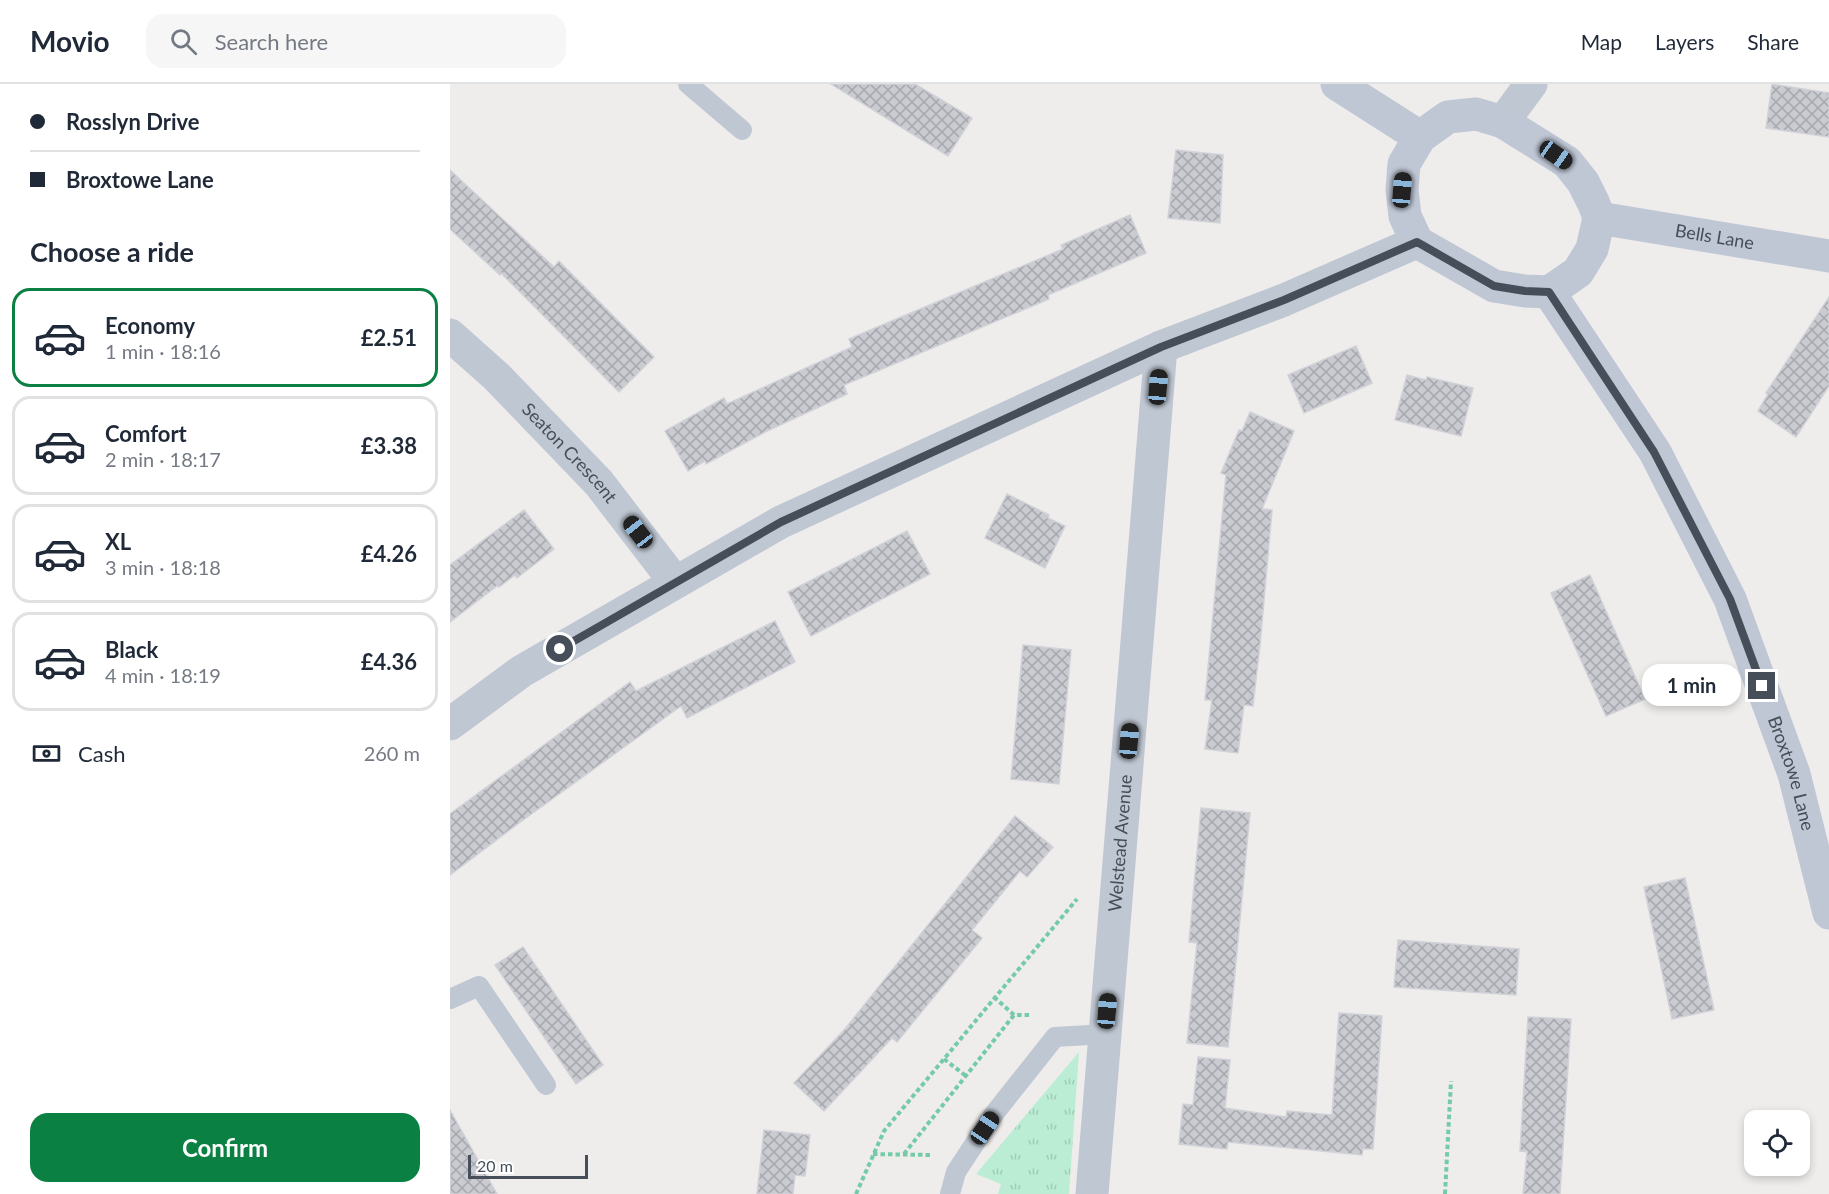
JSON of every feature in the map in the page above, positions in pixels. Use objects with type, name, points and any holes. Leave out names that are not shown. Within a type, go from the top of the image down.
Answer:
[{"type":"main road","points":[[1337,84],[1420,137]]},
{"type":"main road","points":[[1476,114],[1503,122],[1567,162],[1583,182],[1599,218],[1592,249],[1578,272],[1549,292],[1494,286],[1417,242],[1405,216],[1402,190],[1404,164],[1420,137],[1448,117],[1476,114]]},
{"type":"main road","name":"Bells Lane","points":[[1599,218],[1829,256]]},
{"type":"main road","name":"Broxtowe Lane","points":[[1549,292],[1654,452],[1730,599],[1794,774],[1829,913]]},
{"type":"street","points":[[1503,122],[1531,84]]},
{"type":"street","points":[[450,724],[522,671],[781,522],[1161,347],[1284,300],[1417,242]]},
{"type":"street","name":"Seaton Crescent","points":[[450,335],[496,377],[599,483],[675,582]]},
{"type":"street","name":"Welstead Avenue","points":[[1092,1194],[1161,347]]},
{"type":"lane","points":[[688,84],[742,130]]},
{"type":"lane","points":[[450,999],[478,986],[546,1085]]},
{"type":"lane","points":[[950,1194],[956,1172],[994,1114],[1055,1037],[1106,1034]]},
{"type":"path","points":[[856,1194],[884,1131],[1078,898]]},
{"type":"path","points":[[904,1155],[1014,1015]]},
{"type":"path","points":[[944,1059],[966,1076]]},
{"type":"path","points":[[1445,1194],[1451,1081]]},
{"type":"path","points":[[873,1154],[967,1155]]},
{"type":"green space","points":[[1079,1052],[1069,1194],[998,1194],[1001,1184],[976,1174]]},
{"type":"building","points":[[831,84],[915,84],[972,118],[948,156]]},
{"type":"building","points":[[1772,84],[1829,93],[1829,137],[1766,128]]},
{"type":"building","points":[[1176,150],[1223,155],[1220,223],[1168,218]]},
{"type":"building","points":[[450,170],[554,267],[559,261],[654,357],[619,392],[501,273],[500,275],[450,229]]},
{"type":"building","points":[[1130,215],[1146,253],[1048,295],[1049,299],[844,385],[847,394],[765,432],[706,464],[705,461],[688,471],[665,431],[724,398],[727,404],[852,347],[849,339],[1063,249],[1061,245]]},
{"type":"building","points":[[1829,297],[1829,386],[1796,437],[1758,411],[1768,394],[1766,393]]},
{"type":"building","points":[[1356,346],[1372,383],[1304,413],[1288,375]]},
{"type":"building","points":[[1407,375],[1426,380],[1427,377],[1473,388],[1461,436],[1395,420]]},
{"type":"building","points":[[1250,412],[1294,431],[1262,509],[1272,510],[1260,645],[1253,706],[1244,705],[1238,753],[1205,749],[1212,700],[1205,700],[1226,475],[1221,473],[1239,430],[1242,431]]},
{"type":"building","points":[[1007,494],[1049,515],[1048,518],[1065,526],[1045,568],[985,538]]},
{"type":"building","points":[[524,510],[554,549],[517,578],[515,575],[499,587],[497,586],[450,622],[450,565]]},
{"type":"building","points":[[907,531],[930,574],[811,636],[788,592]]},
{"type":"building","points":[[1590,575],[1645,699],[1606,716],[1551,593]]},
{"type":"building","points":[[775,621],[795,662],[687,718],[681,706],[450,875],[450,814],[630,682],[636,691]]},
{"type":"building","points":[[1023,645],[1071,650],[1059,784],[1011,779]]},
{"type":"building","points":[[1201,808],[1250,813],[1228,1047],[1187,1043],[1197,943],[1189,942]]},
{"type":"building","points":[[1015,816],[1053,847],[1027,877],[1020,871],[972,930],[982,938],[897,1042],[892,1038],[824,1111],[794,1083],[845,1029]]},
{"type":"building","points":[[1685,878],[1714,1010],[1672,1019],[1644,887]]},
{"type":"building","points":[[1398,940],[1519,949],[1516,995],[1394,987]]},
{"type":"building","points":[[523,947],[603,1065],[576,1084],[495,965]]},
{"type":"building","points":[[1339,1013],[1382,1016],[1373,1149],[1363,1149],[1362,1155],[1228,1142],[1227,1149],[1179,1144],[1183,1104],[1193,1105],[1198,1057],[1230,1060],[1225,1108],[1286,1117],[1287,1111],[1332,1115]]},
{"type":"building","points":[[1528,1017],[1571,1019],[1560,1194],[1523,1194],[1527,1152],[1520,1151]]},
{"type":"building","points":[[450,1110],[497,1194],[450,1194]]},
{"type":"building","points":[[764,1130],[810,1135],[805,1176],[795,1175],[793,1194],[757,1194]]},
{"type":"route","points":[[560,649],[781,522],[911,460],[1161,347],[1284,300],[1417,242],[1494,286],[1549,292],[1654,452],[1730,599],[1762,686]]}]
